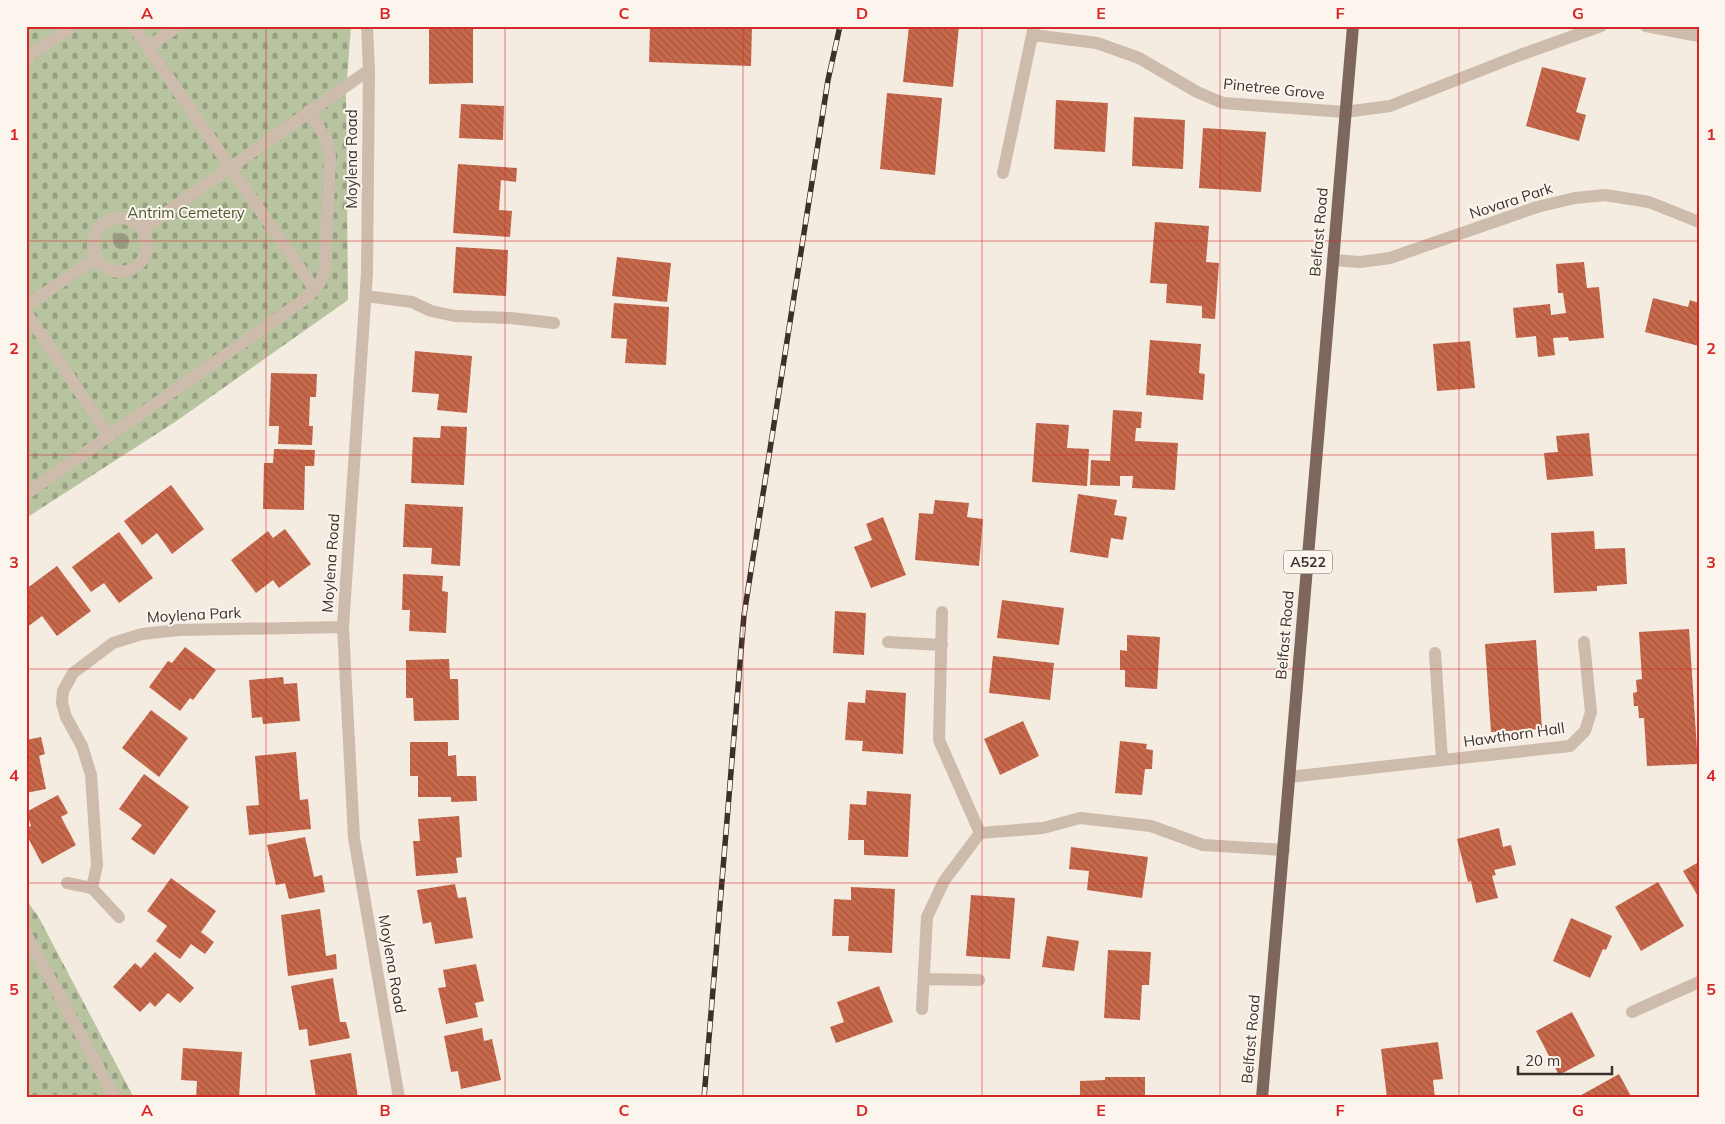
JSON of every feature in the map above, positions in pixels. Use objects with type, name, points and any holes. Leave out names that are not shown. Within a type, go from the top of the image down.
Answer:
[{"type":"main road","name":"Belfast Road","points":[[1262,1098],[1353,26]]},
{"type":"street","points":[[26,58],[73,26]]},
{"type":"street","points":[[133,26],[316,290]]},
{"type":"street","points":[[147,47],[179,26]]},
{"type":"street","name":"Moylena Road","points":[[367,26],[369,70],[366,296],[343,627],[354,838],[400,1098]]},
{"type":"street","name":"Pinetree Grove","points":[[1003,173],[1034,30],[1097,43],[1139,58],[1197,92],[1223,103],[1345,112],[1390,106],[1511,58],[1601,26]]},
{"type":"street","points":[[1646,26],[1699,36]]},
{"type":"street","points":[[143,229],[369,70]]},
{"type":"street","points":[[26,494],[316,290],[323,279],[326,269],[330,156],[326,139],[309,111]]},
{"type":"street","name":"Novara Park","points":[[1333,260],[1360,262],[1390,258],[1537,207],[1598,196],[1649,202],[1699,222]]},
{"type":"street","points":[[113,218],[130,219],[143,229],[148,245],[143,261],[137,267],[129,271],[110,270],[96,258],[93,242],[99,226],[106,221],[113,218]]},
{"type":"street","points":[[26,306],[96,258]]},
{"type":"street","points":[[366,296],[412,302],[431,311],[455,316],[511,318],[554,323]]},
{"type":"street","points":[[26,312],[109,436]]},
{"type":"street","points":[[942,612],[939,740],[980,833]]},
{"type":"street","name":"Moylena Park","points":[[92,888],[97,865],[91,774],[82,746],[66,717],[62,703],[62,690],[74,674],[104,648],[142,634],[179,630],[343,627]]},
{"type":"street","points":[[888,642],[942,644]]},
{"type":"street","name":"Hawthorn Hall","points":[[1289,777],[1570,746],[1585,731],[1591,712],[1584,642]]},
{"type":"street","name":"Hawthorn Hall","points":[[1435,653],[1442,760]]},
{"type":"street","points":[[922,1009],[927,917],[944,881],[980,833],[1043,828],[1080,818],[1151,826],[1203,845],[1284,850]]},
{"type":"street","points":[[67,883],[92,888],[119,917]]},
{"type":"street","points":[[26,934],[115,1098]]},
{"type":"street","points":[[924,979],[979,980]]},
{"type":"street","points":[[1632,1012],[1698,982]]},
{"type":"green space","name":"Antrim Cemetery","points":[[26,26],[351,26],[346,94],[348,300],[175,422],[26,518]]},
{"type":"green space","points":[[26,900],[38,916],[134,1098],[26,1098]]},
{"type":"building","points":[[429,26],[473,26],[473,83],[429,84]]},
{"type":"building","points":[[650,26],[752,26],[751,66],[649,62]]},
{"type":"building","points":[[909,26],[959,26],[953,87],[903,82]]},
{"type":"building","points":[[1542,67],[1586,78],[1576,112],[1586,115],[1579,141],[1526,126]]},
{"type":"building","points":[[887,93],[942,98],[935,175],[880,169]]},
{"type":"building","points":[[1056,100],[1108,103],[1105,152],[1054,149]]},
{"type":"building","points":[[461,104],[504,106],[503,140],[459,138]]},
{"type":"building","points":[[1134,117],[1185,120],[1183,169],[1132,166]]},
{"type":"building","points":[[1203,128],[1266,132],[1261,192],[1199,188]]},
{"type":"building","points":[[458,164],[517,168],[516,182],[501,180],[499,210],[512,211],[510,237],[453,233]]},
{"type":"building","points":[[1155,222],[1209,226],[1206,262],[1219,263],[1215,319],[1202,318],[1202,306],[1166,303],[1167,284],[1150,283]]},
{"type":"building","points":[[456,247],[508,250],[506,296],[453,293]]},
{"type":"building","points":[[617,257],[671,263],[667,302],[612,296]]},
{"type":"building","points":[[1584,262],[1587,288],[1599,287],[1604,338],[1569,341],[1568,337],[1553,338],[1555,355],[1538,357],[1536,336],[1516,338],[1513,308],[1550,304],[1551,315],[1566,313],[1563,293],[1558,293],[1556,264]]},
{"type":"building","points":[[1653,298],[1688,307],[1690,300],[1699,303],[1699,346],[1645,332]]},
{"type":"building","points":[[614,303],[669,307],[666,365],[625,363],[627,339],[611,338]]},
{"type":"building","points":[[1150,340],[1201,344],[1199,373],[1205,374],[1203,400],[1146,395]]},
{"type":"building","points":[[1470,341],[1475,388],[1437,391],[1433,344]]},
{"type":"building","points":[[415,351],[472,356],[467,413],[437,410],[439,394],[412,392]]},
{"type":"building","points":[[271,373],[317,374],[316,397],[310,397],[309,426],[313,426],[312,445],[278,444],[279,426],[269,426]]},
{"type":"building","points":[[1113,410],[1142,412],[1141,428],[1136,428],[1135,441],[1178,443],[1175,490],[1132,488],[1133,476],[1120,476],[1120,486],[1090,485],[1091,460],[1110,461]]},
{"type":"building","points":[[1036,423],[1069,425],[1067,448],[1089,449],[1087,486],[1032,482]]},
{"type":"building","points":[[441,426],[467,427],[464,485],[411,483],[413,437],[440,438]]},
{"type":"building","points":[[1589,433],[1593,476],[1547,480],[1544,453],[1558,452],[1556,436]]},
{"type":"building","points":[[274,449],[315,450],[314,466],[305,466],[304,510],[263,509],[264,463],[273,463]]},
{"type":"building","points":[[171,485],[204,529],[172,554],[157,533],[142,545],[124,521]]},
{"type":"building","points":[[1078,494],[1117,500],[1114,515],[1127,517],[1123,540],[1111,538],[1108,558],[1070,552]]},
{"type":"building","points":[[935,500],[969,503],[967,517],[983,519],[979,566],[915,560],[919,513],[933,514]]},
{"type":"building","points":[[405,504],[463,507],[460,566],[431,564],[432,548],[403,547]]},
{"type":"building","points":[[883,517],[906,575],[871,588],[854,547],[872,540],[866,524]]},
{"type":"building","points":[[285,529],[311,564],[279,588],[273,580],[256,593],[231,560],[268,531],[273,538]]},
{"type":"building","points":[[1594,531],[1595,549],[1625,548],[1627,584],[1597,586],[1597,591],[1554,593],[1551,533]]},
{"type":"building","points":[[119,532],[153,578],[119,603],[104,583],[91,592],[72,567]]},
{"type":"building","points":[[57,566],[91,611],[57,636],[42,616],[26,628],[26,589]]},
{"type":"building","points":[[403,574],[443,576],[442,591],[448,592],[446,633],[409,631],[410,610],[402,610]]},
{"type":"building","points":[[1002,600],[1064,608],[1059,645],[997,638]]},
{"type":"building","points":[[835,611],[866,613],[864,655],[833,653]]},
{"type":"building","points":[[1689,629],[1698,764],[1647,766],[1644,718],[1639,718],[1638,706],[1634,706],[1633,693],[1637,692],[1636,680],[1642,679],[1639,632]]},
{"type":"building","points":[[1127,635],[1160,637],[1157,689],[1125,687],[1125,670],[1120,670],[1120,650],[1127,651]]},
{"type":"building","points":[[1536,640],[1542,729],[1491,732],[1485,644]]},
{"type":"building","points":[[185,647],[216,670],[193,700],[190,698],[180,711],[149,687],[168,661],[172,663]]},
{"type":"building","points":[[993,656],[1054,663],[1050,700],[989,693]]},
{"type":"building","points":[[449,659],[450,679],[458,679],[459,720],[414,721],[413,698],[406,698],[406,660]]},
{"type":"building","points":[[283,677],[284,684],[297,683],[300,721],[263,724],[262,717],[252,718],[249,680]]},
{"type":"building","points":[[866,690],[906,693],[903,754],[862,751],[863,741],[845,740],[848,702],[865,703]]},
{"type":"building","points":[[151,710],[188,738],[159,777],[122,748]]},
{"type":"building","points":[[1023,721],[1039,756],[1000,775],[984,739]]},
{"type":"building","points":[[41,737],[45,754],[39,756],[46,789],[26,793],[26,740]]},
{"type":"building","points":[[1120,741],[1147,744],[1146,749],[1153,750],[1152,769],[1145,769],[1142,795],[1115,793]]},
{"type":"building","points":[[410,742],[448,742],[448,756],[456,755],[457,776],[476,776],[477,801],[451,802],[451,797],[418,797],[418,776],[410,776]]},
{"type":"building","points":[[296,752],[300,800],[308,799],[311,829],[249,835],[246,806],[259,805],[255,756]]},
{"type":"building","points":[[144,774],[189,807],[154,855],[131,839],[142,825],[119,809]]},
{"type":"building","points":[[867,791],[911,794],[908,857],[864,855],[864,840],[848,840],[850,804],[866,805]]},
{"type":"building","points":[[58,795],[68,813],[61,817],[76,845],[42,864],[26,834],[26,828],[31,826],[26,812]]},
{"type":"building","points":[[459,816],[462,857],[456,858],[458,873],[416,876],[413,841],[420,841],[418,819]]},
{"type":"building","points":[[1499,828],[1503,847],[1511,845],[1516,865],[1494,870],[1496,875],[1492,876],[1498,898],[1476,903],[1471,881],[1468,882],[1457,839]]},
{"type":"building","points":[[305,837],[314,877],[322,875],[325,892],[289,899],[285,883],[276,885],[267,845]]},
{"type":"building","points":[[1071,847],[1148,857],[1142,898],[1087,890],[1089,871],[1069,869]]},
{"type":"building","points":[[1699,862],[1699,898],[1683,871]]},
{"type":"building","points":[[171,878],[216,911],[201,932],[214,942],[205,954],[191,944],[180,959],[156,941],[167,926],[147,911]]},
{"type":"building","points":[[1658,882],[1684,926],[1641,951],[1615,907]]},
{"type":"building","points":[[455,884],[458,898],[466,897],[473,938],[435,944],[431,922],[423,924],[417,890]]},
{"type":"building","points":[[851,887],[895,889],[892,953],[848,951],[849,936],[832,936],[834,899],[851,900]]},
{"type":"building","points":[[971,895],[1015,898],[1010,959],[966,956]]},
{"type":"building","points":[[320,909],[326,956],[336,954],[337,969],[288,976],[281,915]]},
{"type":"building","points":[[1571,918],[1612,936],[1606,950],[1603,949],[1590,978],[1553,961]]},
{"type":"building","points":[[1047,936],[1079,941],[1074,971],[1042,967]]},
{"type":"building","points":[[1108,950],[1151,952],[1149,985],[1142,985],[1140,1020],[1104,1018]]},
{"type":"building","points":[[155,952],[194,988],[180,1003],[168,993],[155,1007],[150,1002],[140,1012],[113,987],[135,963],[141,968]]},
{"type":"building","points":[[476,964],[484,1001],[475,1003],[478,1017],[446,1024],[438,988],[446,987],[443,970]]},
{"type":"building","points":[[333,978],[340,1022],[346,1022],[350,1038],[309,1046],[307,1029],[299,1030],[291,986]]},
{"type":"building","points":[[879,986],[893,1022],[836,1043],[830,1027],[844,1022],[837,1002]]},
{"type":"building","points":[[1572,1012],[1595,1056],[1559,1075],[1536,1031]]},
{"type":"building","points":[[482,1028],[484,1041],[492,1039],[501,1080],[461,1089],[458,1071],[451,1072],[444,1036]]},
{"type":"building","points":[[1438,1042],[1443,1079],[1433,1080],[1435,1098],[1387,1098],[1381,1049]]},
{"type":"building","points":[[183,1048],[242,1052],[239,1098],[196,1098],[197,1081],[181,1080]]},
{"type":"building","points":[[351,1053],[358,1098],[316,1098],[310,1060]]},
{"type":"building","points":[[1619,1074],[1632,1098],[1576,1098]]},
{"type":"building","points":[[1105,1077],[1145,1077],[1145,1098],[1080,1098],[1080,1081],[1105,1080]]},
{"type":"railway","points":[[704,1098],[744,615],[828,80],[840,26]]}]
